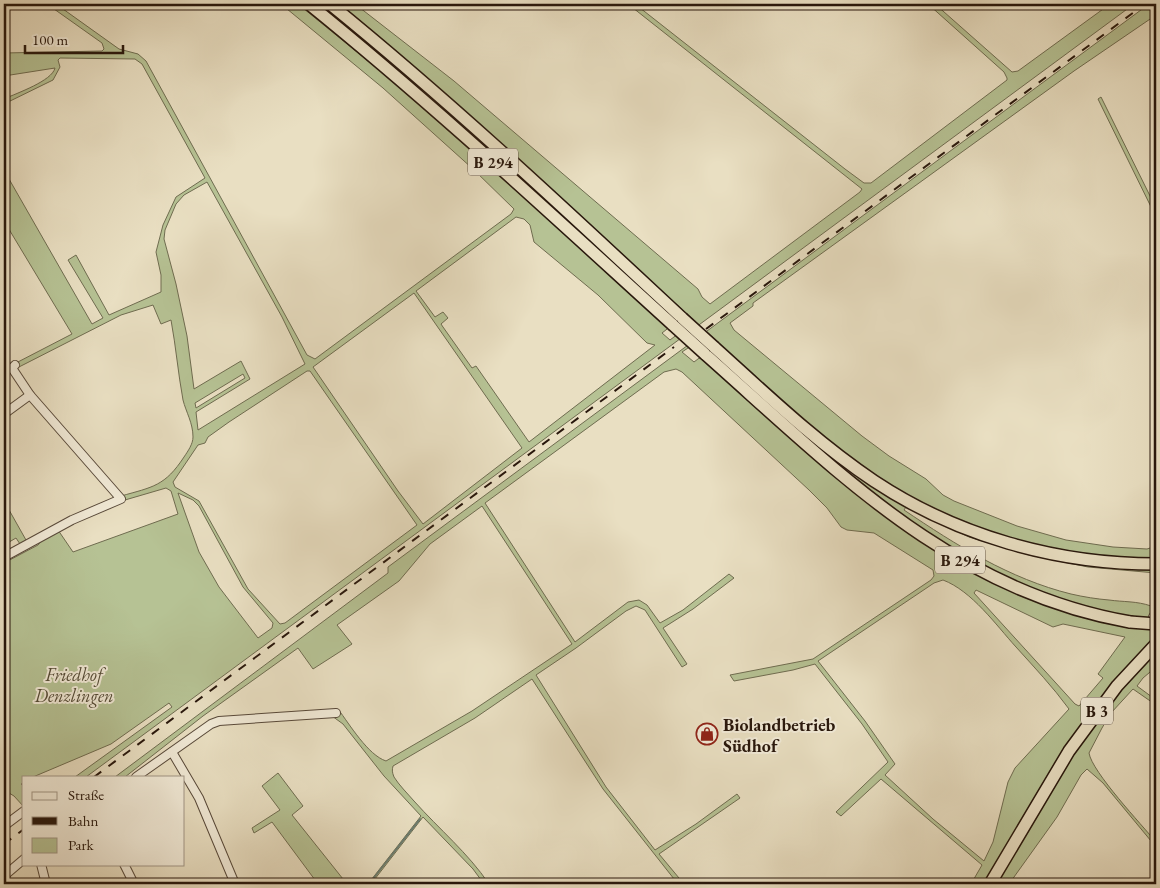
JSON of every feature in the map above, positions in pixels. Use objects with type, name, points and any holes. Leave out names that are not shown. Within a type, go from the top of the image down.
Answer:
[{"type":"highway","name":"B 294","points":[[309,4],[353,39],[710,350],[863,493],[942,550],[996,580],[1033,596],[1084,613],[1130,622],[1155,618]]},
{"type":"highway","name":"B 294","points":[[330,4],[387,51],[494,147],[677,321]]},
{"type":"highway","name":"B 294","points":[[710,350],[857,469],[920,508],[969,530],[1032,550],[1107,563],[1156,564]]},
{"type":"highway","name":"B 3","points":[[990,884],[1069,751],[1100,707],[1134,666],[1156,644]]},
{"type":"street","points":[[4,557],[72,520],[121,499],[30,395],[12,368],[15,365]]},
{"type":"street","points":[[4,414],[30,395]]},
{"type":"street","points":[[137,776],[211,724],[219,721],[336,713]]},
{"type":"street","points":[[172,752],[199,798],[235,884]]},
{"type":"street","points":[[4,826],[22,812]]},
{"type":"street","points":[[4,876],[22,861]]},
{"type":"street","points":[[42,866],[46,884]]},
{"type":"street","points":[[125,866],[134,884]]},
{"type":"green space","name":"Friedhof Denzlingen","points":[[47,4],[56,4],[119,49],[138,54],[146,61],[307,355],[315,359],[511,214],[514,209],[473,169],[383,88],[281,4],[298,4],[384,74],[582,250],[671,326],[662,333],[670,340],[695,321],[383,40],[340,4],[355,4],[454,81],[698,289],[702,297],[710,304],[862,189],[628,4],[635,4],[864,183],[871,183],[1007,80],[1004,72],[928,4],[935,4],[1012,72],[1018,71],[1110,4],[1134,4],[87,776],[76,776],[172,707],[169,703],[111,744],[35,776],[22,776],[22,805],[14,796],[4,790],[4,563],[38,545],[42,540],[58,530],[73,552],[178,514],[171,491],[166,488],[125,500],[121,496],[150,487],[164,480],[177,467],[189,450],[193,440],[192,427],[183,400],[171,320],[161,324],[153,305],[121,315],[17,368],[14,364],[72,334],[4,221],[4,182],[9,179],[92,324],[103,318],[68,260],[76,255],[109,315],[161,292],[161,275],[156,252],[163,225],[176,197],[205,178],[142,64],[135,59],[60,58],[58,60],[60,67],[53,80],[4,104],[4,99],[41,82],[55,68],[4,76],[4,53],[102,51],[104,49],[102,43]],"holes":[[[207,182],[282,317],[305,364],[198,430],[196,412],[250,379],[241,361],[194,389],[187,336],[164,239],[165,230],[176,204],[184,195]],[[516,217],[524,219],[530,225],[534,242],[598,295],[647,343],[655,345],[529,442],[476,366],[472,368],[441,324],[448,318],[443,312],[435,317],[416,291]],[[414,293],[522,448],[423,524],[398,491],[313,367]],[[307,371],[310,371],[417,525],[285,623],[280,624],[248,589],[199,501],[175,487],[173,482],[198,445],[205,443],[208,437]],[[243,374],[245,378],[196,408],[195,403]],[[178,493],[193,500],[199,506],[243,587],[273,623],[272,628],[258,638],[219,587],[199,552]]]},
{"type":"green space","points":[[316,4],[322,4],[402,71],[679,320],[676,322]]},
{"type":"green space","points":[[1149,4],[1156,4],[1156,15],[1074,71],[753,303],[753,306],[730,323],[734,330],[862,436],[889,456],[926,479],[943,495],[954,501],[1017,526],[1066,540],[1113,547],[1147,549],[1156,546],[1156,573],[1088,567],[1029,555],[969,537],[906,507],[904,510],[984,560],[1048,588],[1086,597],[1135,602],[1151,606],[1156,596],[1156,619],[1130,616],[1129,627],[1156,630],[1156,667],[1137,686],[1156,700],[1156,705],[1133,689],[1111,713],[1089,753],[1099,773],[1156,842],[1156,847],[1103,783],[1087,769],[1081,775],[1057,817],[1009,884],[971,884],[982,865],[881,779],[841,816],[836,812],[888,762],[862,724],[815,664],[734,681],[730,675],[813,659],[931,580],[934,576],[933,570],[874,533],[847,530],[841,527],[827,508],[809,490],[682,372],[676,369],[664,372],[485,503],[575,642],[628,602],[639,600],[647,605],[660,623],[683,610],[729,574],[734,578],[693,609],[663,628],[687,664],[682,667],[645,610],[636,606],[626,611],[536,675],[606,787],[655,850],[696,824],[737,794],[740,798],[659,854],[684,884],[678,884],[603,789],[532,679],[475,718],[393,766],[394,777],[401,786],[463,851],[489,884],[484,884],[473,869],[423,817],[371,884],[368,884],[421,816],[384,776],[343,724],[332,716],[338,709],[366,746],[379,758],[386,761],[472,711],[572,644],[482,506],[430,544],[399,581],[337,625],[352,644],[313,669],[298,648],[203,716],[126,776],[116,776],[388,573],[388,567]],"holes":[[[709,334],[719,343],[694,362],[682,352]],[[943,580],[954,585],[974,600],[1069,709],[1015,768],[1008,782],[993,842],[984,861],[933,819],[885,775],[895,764],[865,721],[818,661],[934,583]],[[976,590],[1053,627],[1063,624],[1125,637],[1098,674],[1103,678],[1079,706],[1075,704],[974,593]]]},
{"type":"green space","points":[[1101,97],[1156,208],[1156,217],[1098,99]]},
{"type":"green space","points":[[4,501],[26,540],[20,544],[16,538],[4,545]]},
{"type":"green space","points":[[278,773],[303,806],[292,815],[347,884],[318,884],[272,822],[254,833],[252,828],[280,810],[262,786]]},
{"type":"waterway","points":[[369,884],[420,819]]},
{"type":"railway","points":[[706,329],[1145,4]]},
{"type":"railway","points":[[95,776],[674,347]]},
{"type":"railway","points":[[4,844],[22,830]]},
{"type":"place","name":"Biolandbetrieb Südhof","points":[[707,734]]}]
